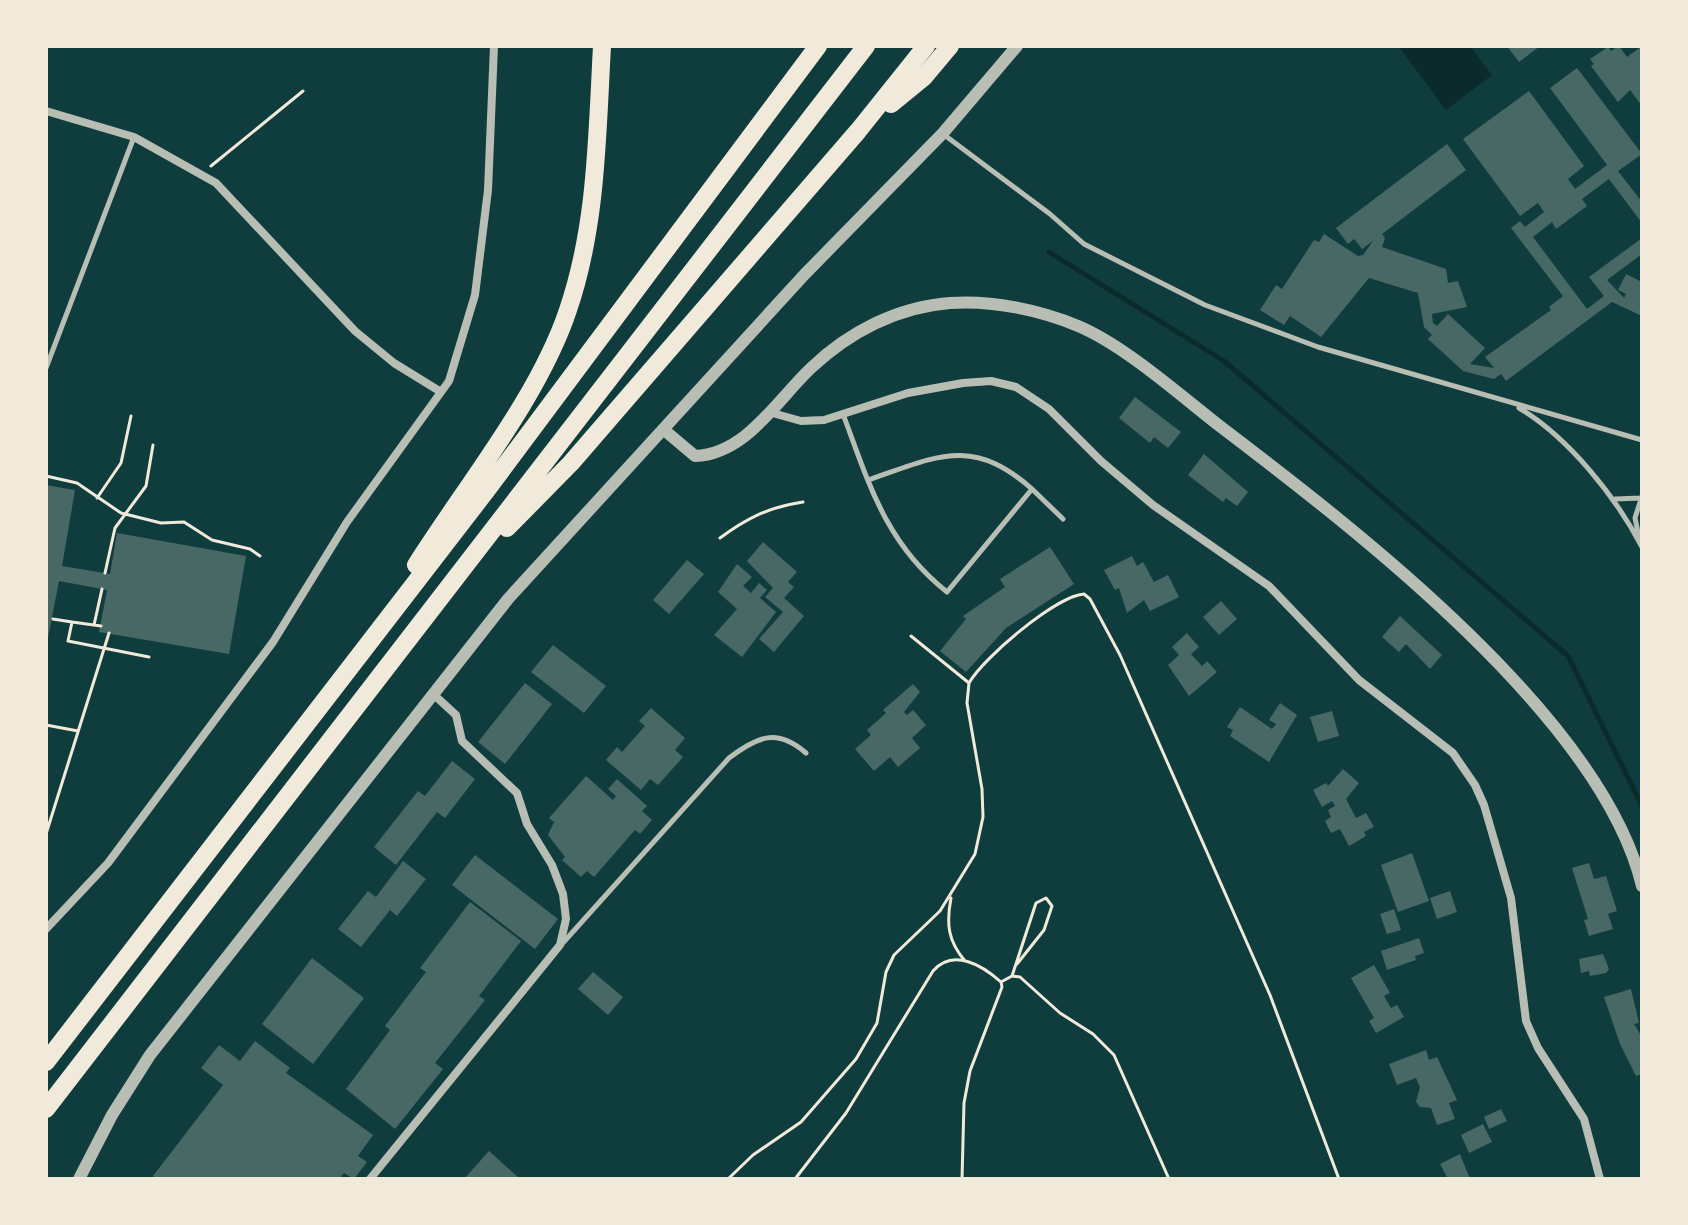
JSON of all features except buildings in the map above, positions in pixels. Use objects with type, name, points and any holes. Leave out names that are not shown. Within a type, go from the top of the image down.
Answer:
[{"type":"highway","points":[[352,665],[534,385],[568,312],[590,225],[602,46]]},
{"type":"highway","points":[[46,1062],[352,665],[818,46]]},
{"type":"highway","points":[[46,1109],[866,46]]},
{"type":"highway","points":[[451,582],[571,463],[858,131],[926,46]]},
{"type":"highway","points":[[858,131],[924,77],[950,46]]},
{"type":"highway","points":[[46,1124],[72,1074]]},
{"type":"street","points":[[46,929],[108,863],[260,660],[347,522],[441,392],[454,368],[475,295],[488,190],[494,46]]},
{"type":"street","points":[[79,1179],[112,1115],[150,1055],[508,599],[804,275],[943,133],[1017,46]]},
{"type":"street","points":[[46,111],[134,137],[216,183],[355,331],[394,363],[441,392]]},
{"type":"street","points":[[663,429],[695,456],[713,455],[732,446],[833,349],[885,318],[918,308],[986,303],[1051,316],[1081,327],[1162,381],[1250,449],[1347,527],[1459,626],[1543,714],[1585,769],[1629,849],[1642,886]]},
{"type":"street","points":[[769,412],[801,421],[843,414],[908,393],[963,383],[991,381],[1016,387],[1049,409],[1101,461],[1153,505],[1269,586],[1359,680],[1453,753],[1475,785],[1484,805],[1511,898],[1526,1021],[1538,1048],[1584,1119],[1600,1179]]},
{"type":"street","points":[[370,1179],[560,945],[566,919],[563,894],[552,865],[527,824],[517,793],[462,741],[456,715],[432,693]]},
{"type":"street","points":[[46,921],[57,915]]},
{"type":"lane","points":[[943,133],[1050,214],[1084,244],[1205,305],[1318,347],[1642,440]]},
{"type":"lane","points":[[46,368],[134,137]]},
{"type":"lane","points":[[1512,404],[1549,429],[1614,499],[1642,546]]},
{"type":"lane","points":[[843,414],[890,531],[909,557],[947,592],[1032,489]]},
{"type":"lane","points":[[868,480],[930,460],[968,454],[1000,464],[1063,519]]},
{"type":"lane","points":[[1614,499],[1642,497],[1635,518],[1642,546]]},
{"type":"lane","points":[[560,945],[729,758],[755,739],[770,735],[786,738],[806,753]]},
{"type":"path","points":[[211,166],[303,91]]},
{"type":"path","points":[[97,498],[121,463],[131,416]]},
{"type":"path","points":[[126,441],[132,442]]},
{"type":"path","points":[[105,573],[115,528],[146,486],[153,445]]},
{"type":"path","points":[[46,476],[77,483],[125,514],[161,523],[184,522],[212,540],[250,549],[260,556]]},
{"type":"path","points":[[720,538],[747,518],[773,507],[803,502]]},
{"type":"path","points":[[94,625],[102,589]]},
{"type":"path","points":[[728,1179],[753,1155],[801,1122],[856,1059],[877,1023],[886,972],[894,955],[952,895],[975,854],[983,817],[982,789],[967,703],[969,683],[996,650],[1076,595],[1084,594],[1090,599],[1120,655],[1270,995],[1339,1179]]},
{"type":"path","points":[[53,619],[101,626]]},
{"type":"path","points":[[72,622],[68,641],[149,657]]},
{"type":"path","points":[[46,834],[109,633]]},
{"type":"path","points":[[911,636],[969,683]]},
{"type":"path","points":[[46,725],[79,731]]},
{"type":"path","points":[[952,895],[948,927],[953,944],[965,961]]},
{"type":"path","points":[[1001,982],[1012,976],[1034,908],[1039,899],[1046,898],[1052,906],[1051,916],[1017,964]]},
{"type":"path","points":[[795,1179],[846,1113],[933,971],[947,960],[965,961],[980,966],[1001,982]]},
{"type":"path","points":[[1012,976],[1025,981],[1060,1013],[1093,1034],[1114,1055],[1169,1179]]},
{"type":"path","points":[[962,1179],[964,1103],[970,1071],[998,1001],[1001,982]]},
{"type":"water","points":[[1470,46],[1492,75],[1446,110],[1399,47]]},
{"type":"waterway","points":[[1049,252],[1224,361],[1568,656],[1642,806]]}]
